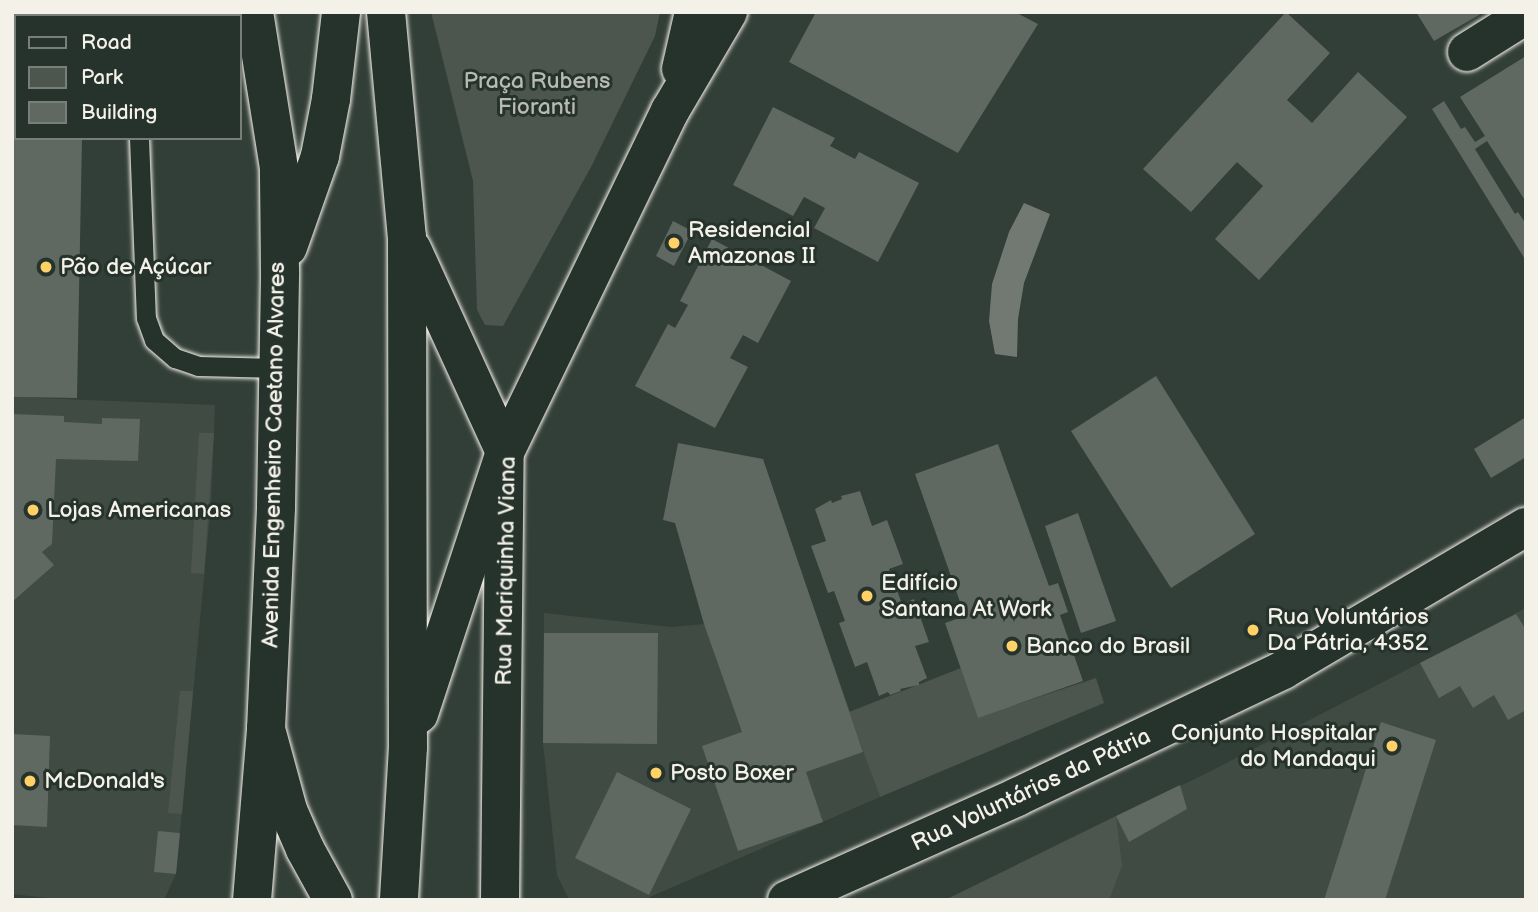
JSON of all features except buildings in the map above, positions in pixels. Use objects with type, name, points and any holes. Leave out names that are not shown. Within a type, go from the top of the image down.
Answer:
[{"type":"street","name":"Avenida Engenheiro Caetano Alvares","points":[[252,900],[265,730],[278,468],[280,272],[279,168],[254,12]]},
{"type":"street","points":[[280,272],[320,156],[331,99],[341,12]]},
{"type":"street","points":[[386,12],[407,237],[408,747],[399,900]]},
{"type":"street","name":"Rua Mariquinha Viana","points":[[670,111],[694,12]]},
{"type":"street","name":"Rua Mariquinha Viana","points":[[500,900],[505,452],[670,111],[728,12]]},
{"type":"street","points":[[1466,52],[1526,15]]},
{"type":"street","points":[[407,237],[505,452],[408,747]]},
{"type":"street","name":"Rua Voluntários da Pátria","points":[[788,900],[1017,797],[1283,670],[1526,527]]},
{"type":"street","points":[[265,730],[288,810],[304,849],[333,900]]},
{"type":"lane","points":[[139,140],[146,318],[155,340],[175,358],[198,366],[279,368]]},
{"type":"shaded area","points":[[1024,203],[1050,214],[1024,283],[1018,319],[1017,357],[995,354],[989,321],[992,284],[1009,232]]},
{"type":"shaded area","points":[[12,397],[215,405],[211,503],[176,874],[164,900],[65,900],[12,894]]},
{"type":"shaded area","points":[[807,589],[880,797],[643,900],[569,900],[557,875],[543,743],[544,613],[671,627],[704,624]]},
{"type":"shaded area","name":"Conjunto Hospitalar do Mandaqui","points":[[1526,608],[1526,900],[945,900],[1209,772]]},
{"type":"green space","name":"Praça Rubens Fioranti","points":[[431,12],[660,12],[655,36],[591,167],[503,326],[485,325],[477,310],[473,181]]},
{"type":"green space","points":[[199,433],[214,433],[204,574],[191,573]]},
{"type":"green space","points":[[961,668],[978,717],[1096,678],[1104,703],[880,797],[849,712]]},
{"type":"green space","points":[[180,691],[193,691],[182,814],[168,813]]},
{"type":"green space","points":[[1116,816],[1122,866],[1109,900],[945,900]]},
{"type":"place","name":"Residencial Amazonas II","points":[[674,243]]},
{"type":"place","name":"Pão de Açúcar","points":[[46,267]]},
{"type":"place","name":"Lojas Americanas","points":[[33,510]]},
{"type":"place","name":"Edifício Santana At Work","points":[[867,596]]},
{"type":"place","name":"Rua Voluntários Da Pátria, 4352","points":[[1253,630]]},
{"type":"place","name":"Banco do Brasil","points":[[1012,646]]},
{"type":"place","name":"Conjunto Hospitalar do Mandaqui","points":[[1392,746]]},
{"type":"place","name":"Posto Boxer","points":[[656,773]]},
{"type":"place","name":"McDonald's","points":[[30,781]]}]
